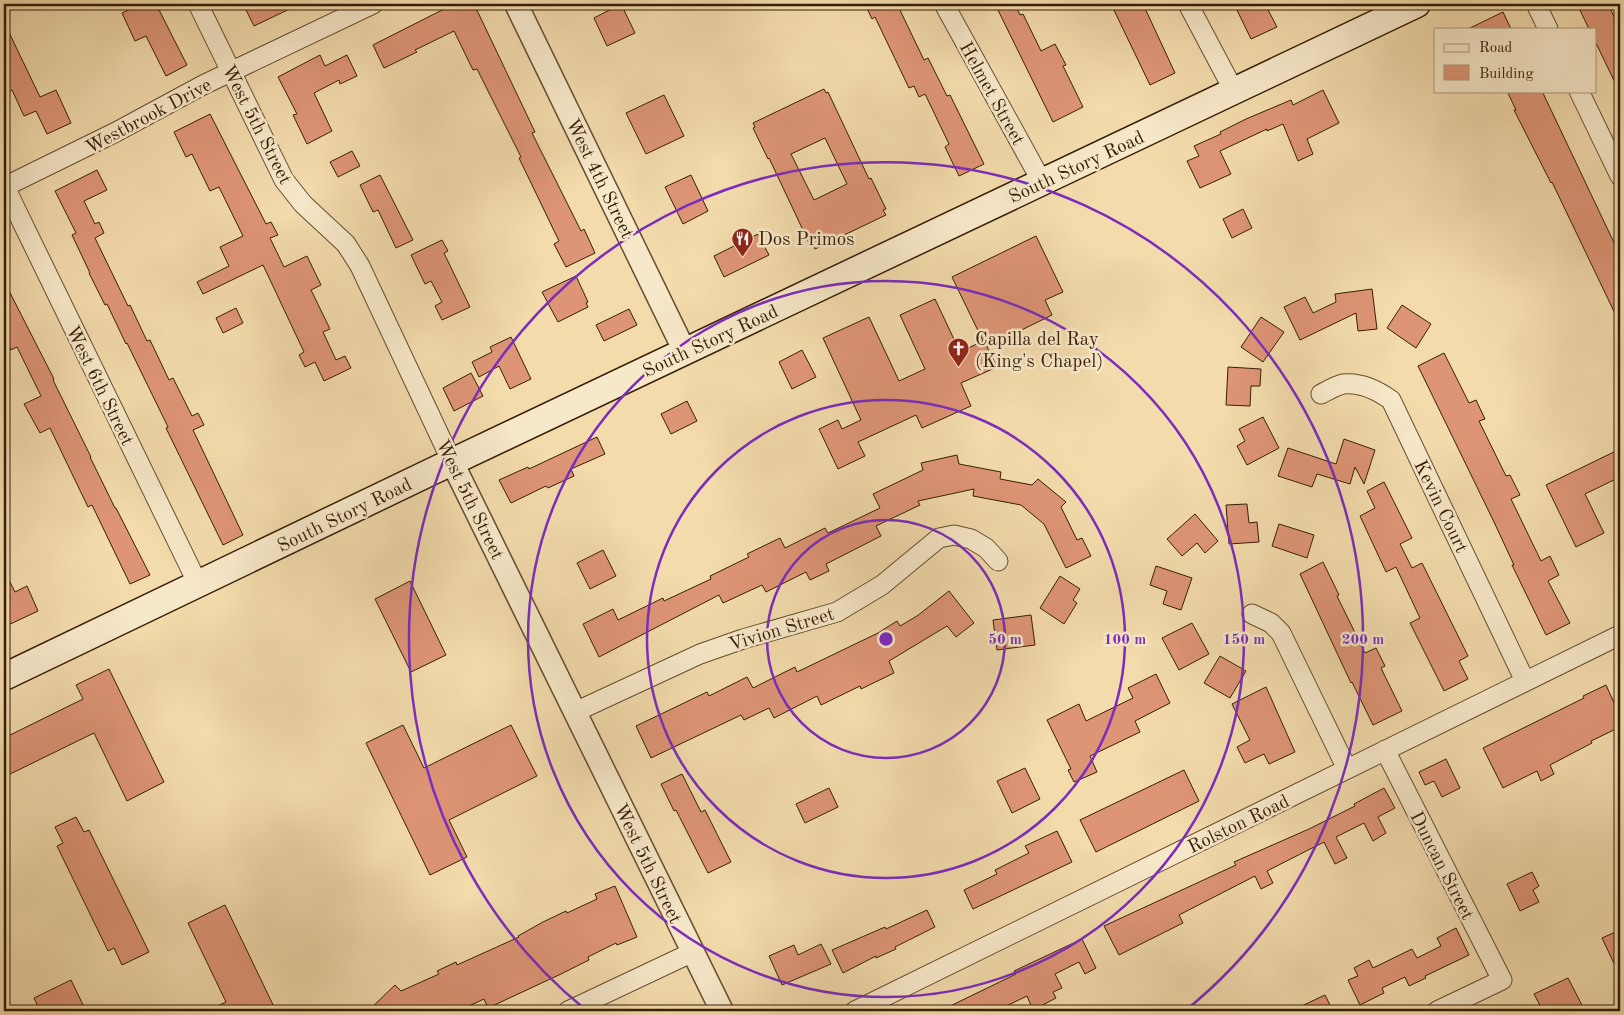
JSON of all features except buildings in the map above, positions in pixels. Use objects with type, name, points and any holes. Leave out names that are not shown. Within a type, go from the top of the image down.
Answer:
[{"type":"main road","name":"South Story Road","points":[[4,677],[1417,4]]},
{"type":"street","name":"West 5th Street","points":[[198,4],[284,180],[304,204],[346,244],[360,266],[452,462],[722,1011]]},
{"type":"street","name":"Westbrook Drive","points":[[4,186],[116,132],[164,105],[230,72],[373,4]]},
{"type":"street","name":"West 4th Street","points":[[516,4],[685,352]]},
{"type":"street","name":"Helmet Street","points":[[944,4],[1042,182]]},
{"type":"street","points":[[1188,4],[1234,91]]},
{"type":"street","points":[[1536,4],[1548,28]]},
{"type":"street","points":[[1579,92],[1620,176]]},
{"type":"street","name":"West 6th Street","points":[[4,186],[198,584]]},
{"type":"street","name":"Kevin Court","points":[[1321,394],[1342,384],[1363,386],[1377,390],[1391,400],[1525,681]]},
{"type":"street","name":"Vivion Street","points":[[575,712],[700,654],[743,639],[837,612],[882,585],[939,538],[954,535],[971,539],[986,548],[998,561]]},
{"type":"street","points":[[1252,614],[1271,623],[1282,633],[1347,769]]},
{"type":"street","name":"Rolston Road","points":[[855,1011],[1620,635]]},
{"type":"street","name":"Duncan Street","points":[[1385,750],[1502,980],[1437,1011]]},
{"type":"street","points":[[568,1011],[693,952]]},
{"type":"place","name":"Dos Primos","points":[[742,257]]},
{"type":"place","name":"Capilla del Ray (King's Chapel)","points":[[959,368]]}]
